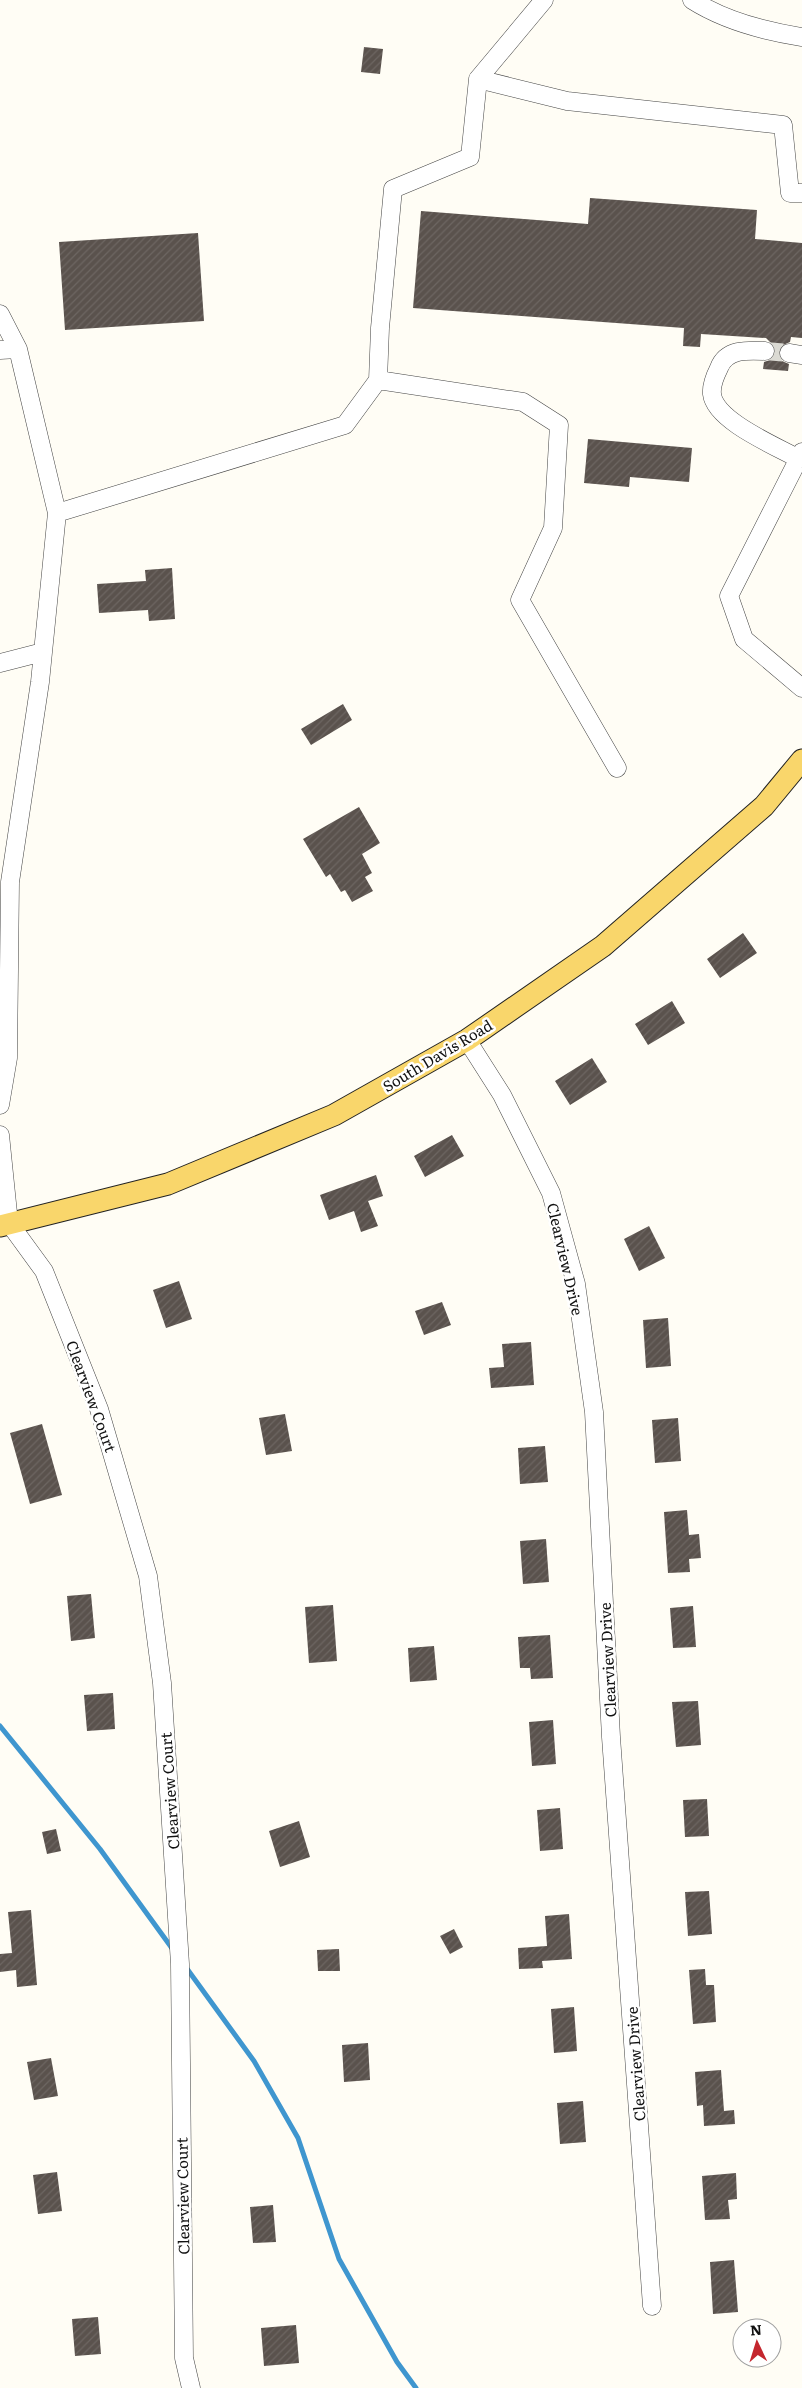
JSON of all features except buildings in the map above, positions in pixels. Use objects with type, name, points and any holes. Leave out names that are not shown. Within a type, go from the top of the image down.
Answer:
[{"type":"main road","name":"South Davis Road","points":[[5,1225],[168,1184],[334,1115],[467,1040],[603,946],[764,806],[802,760]]},
{"type":"street","points":[[57,512],[345,425],[378,380],[380,328],[393,189],[470,157],[478,79],[544,0]]},
{"type":"street","points":[[692,0],[706,9],[762,31],[802,37]]},
{"type":"street","points":[[478,79],[567,100],[783,125],[790,193],[802,193]]},
{"type":"street","points":[[0,314],[18,349],[57,512],[43,652],[10,882],[8,1058],[0,1105]]},
{"type":"street","points":[[0,350],[18,349]]},
{"type":"street","points":[[765,351],[745,350],[727,356],[721,362],[713,382],[712,394],[716,406],[729,420],[800,456],[730,596],[744,639],[802,688]]},
{"type":"street","points":[[378,380],[523,402],[559,425],[553,528],[520,600],[617,768]]},
{"type":"street","points":[[0,663],[43,652]]},
{"type":"street","points":[[0,942],[8,966]]},
{"type":"street","name":"Clearview Drive","points":[[467,1040],[502,1095],[551,1193],[576,1284],[594,1412],[611,1737],[652,2306]]},
{"type":"street","points":[[0,1135],[5,1225]]},
{"type":"street","name":"Clearview Court","points":[[5,1225],[44,1271],[96,1399],[148,1576],[162,1683],[180,1964],[184,2358],[191,2388]]},
{"type":"waterway","points":[[0,1726],[100,1849],[174,1951]]},
{"type":"waterway","points":[[185,1966],[254,2061],[298,2138],[339,2259],[397,2362],[416,2388]]},
{"type":"tunnel","points":[[765,351],[789,353]]}]
